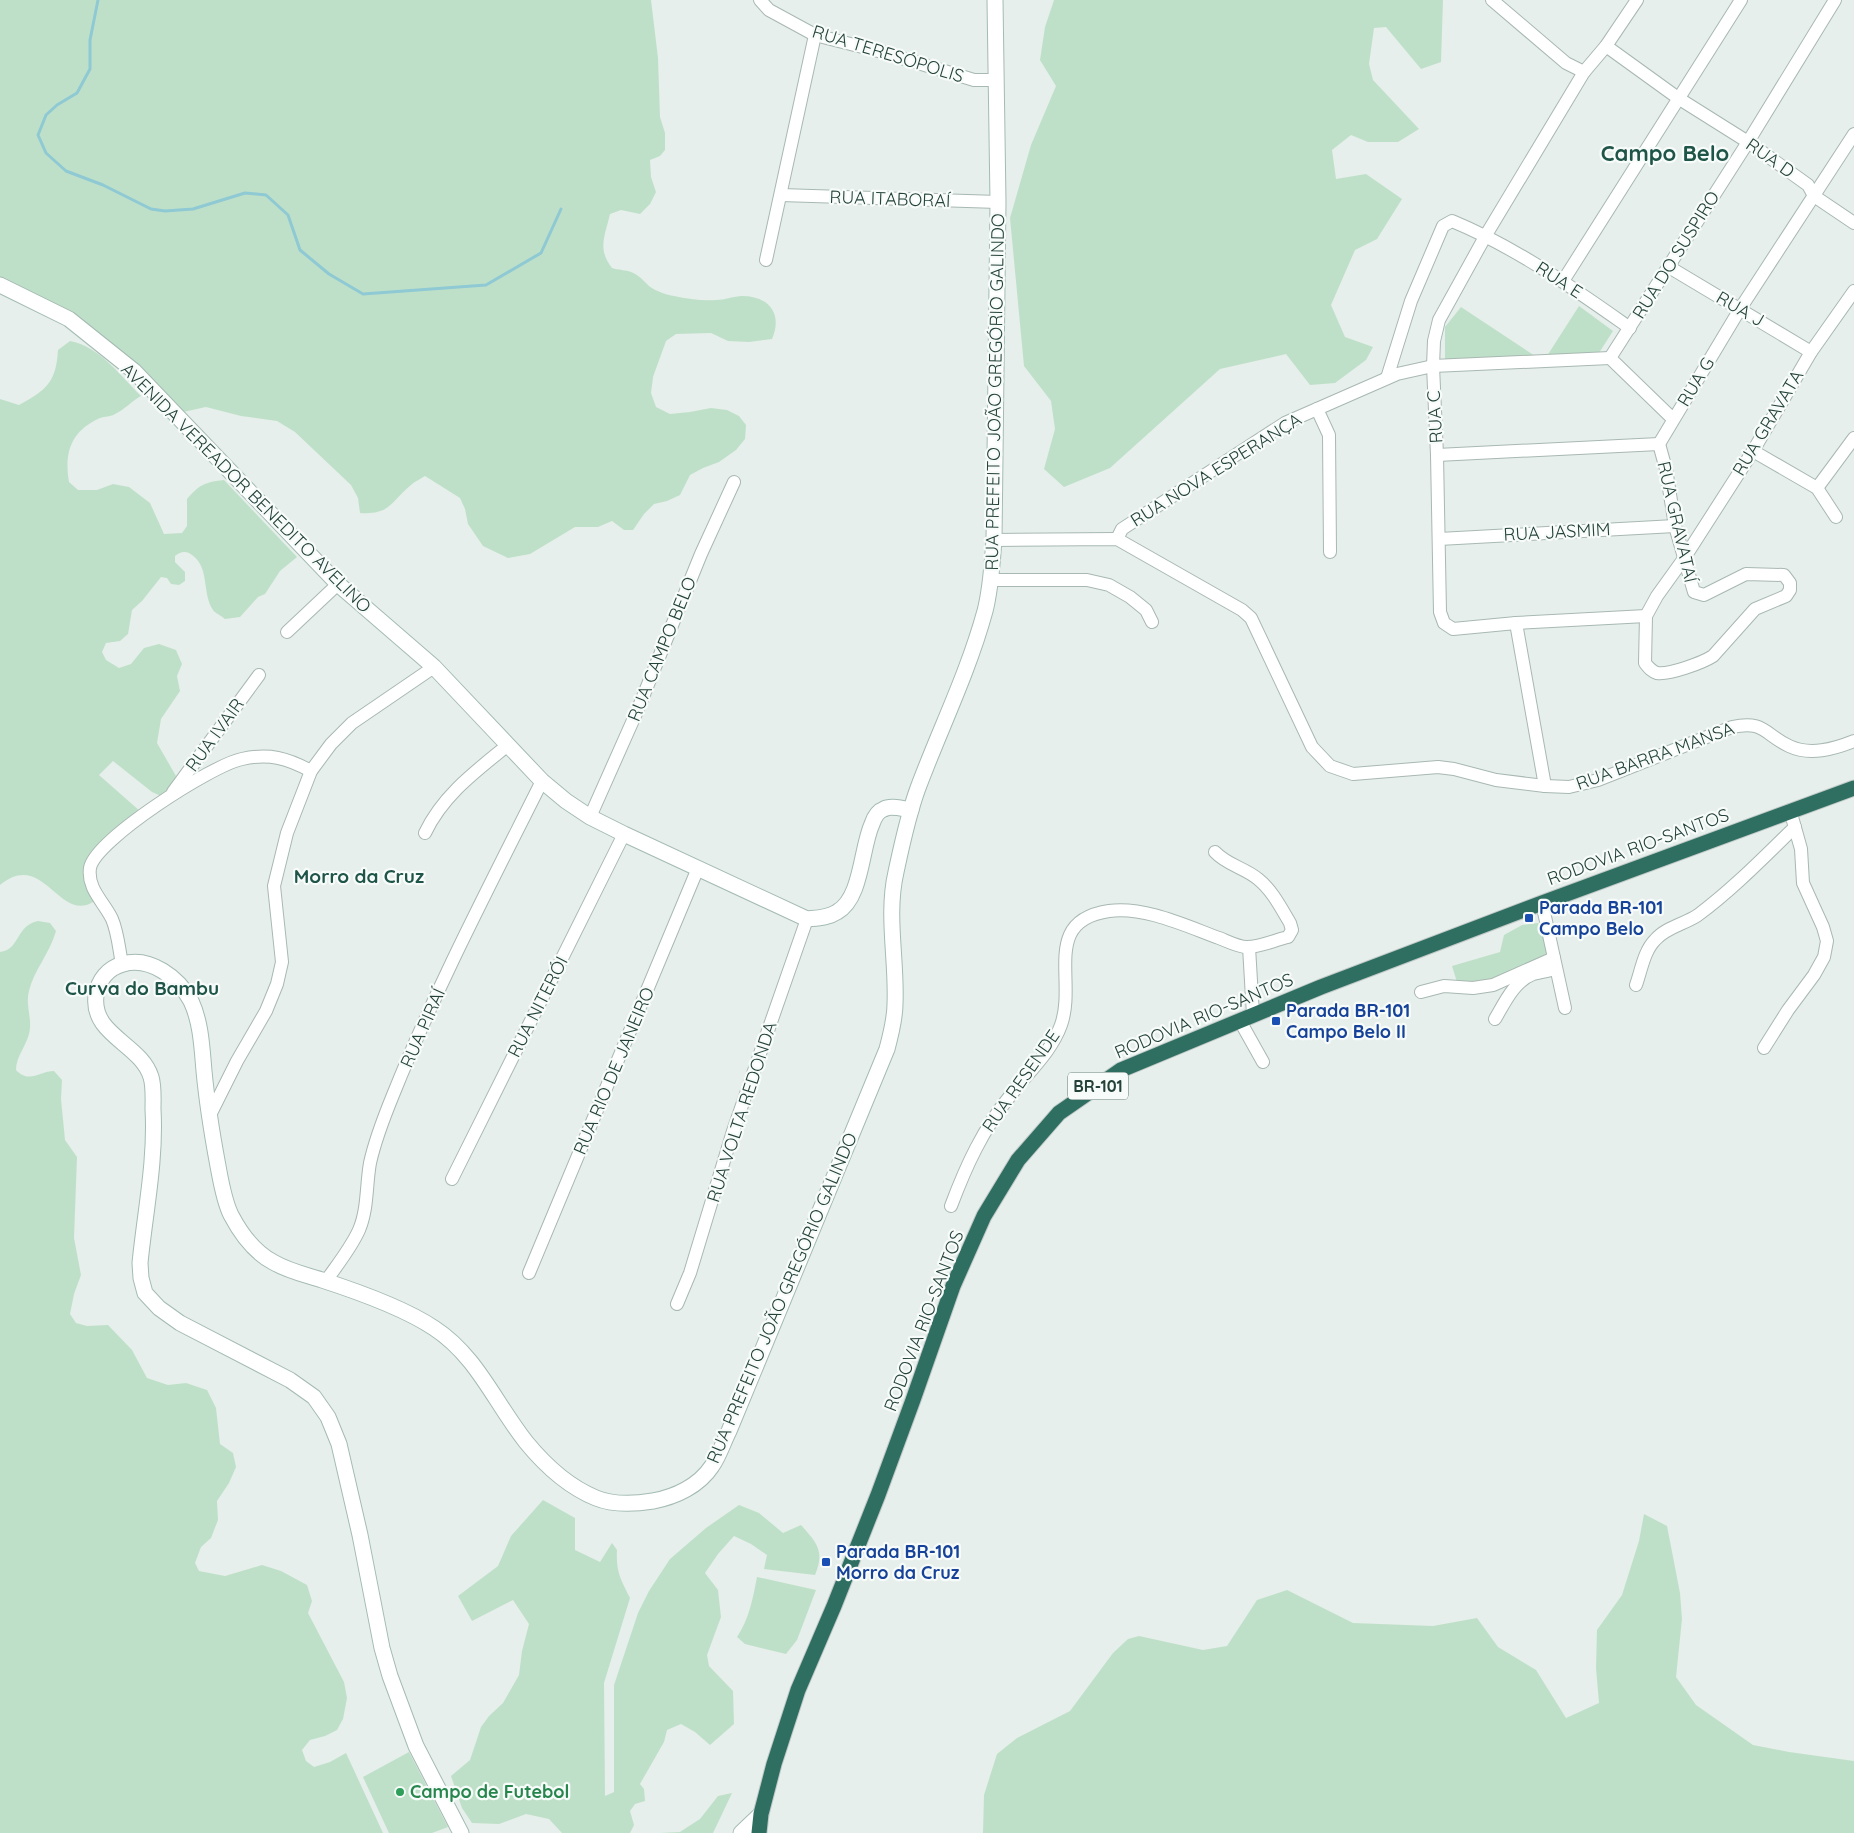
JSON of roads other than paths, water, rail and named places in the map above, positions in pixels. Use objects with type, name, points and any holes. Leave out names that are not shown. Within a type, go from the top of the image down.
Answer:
[{"type":"highway","name":"RODOVIA RIO-SANTOS","points":[[759,1833],[761,1814],[774,1764],[798,1690],[860,1541],[953,1286],[984,1216],[1018,1160],[1058,1113],[1121,1070],[1321,987],[1790,810],[1854,788]]},
{"type":"main road","name":"RUA PREFEITO JOÃO GREGÓRIO GALINDO","points":[[122,964],[137,962],[150,964],[169,975],[180,986],[191,1002],[200,1034],[208,1117],[220,1178],[229,1211],[254,1249],[273,1262],[404,1311],[436,1329],[476,1367],[527,1443],[555,1472],[596,1498],[620,1503],[643,1503],[663,1499],[691,1488],[712,1468],[893,1030],[895,1004],[892,941],[895,874],[918,787],[959,691],[986,610],[991,580],[994,540],[998,202],[995,0]]},
{"type":"main road","name":"AVENIDA VEREADOR BENEDITO AVELINO","points":[[0,285],[69,319],[134,371],[338,584],[434,667],[542,781],[566,801],[590,817],[624,834],[807,919]]},
{"type":"main road","points":[[807,919],[825,917],[838,912],[848,903],[855,886],[869,830],[880,811],[888,808],[911,810]]},
{"type":"main road","points":[[122,964],[108,970],[98,984],[96,1000],[98,1015],[104,1025],[140,1058],[148,1070],[153,1084],[154,1122],[152,1155],[140,1263],[145,1293],[159,1308],[180,1323],[290,1380],[314,1397],[328,1417],[339,1444],[360,1535],[382,1648],[390,1676],[416,1746],[461,1833]]},
{"type":"main road","points":[[741,1833],[761,1814]]},
{"type":"street","name":"RUA TERESÓPOLIS","points":[[760,0],[769,10],[816,35],[882,52],[974,80],[996,80]]},
{"type":"street","points":[[1492,0],[1566,63],[1584,72]]},
{"type":"street","points":[[1486,235],[1584,72],[1606,46],[1637,0]]},
{"type":"street","points":[[1563,281],[1741,0]]},
{"type":"street","name":"RUA DO SUSPIRO","points":[[1610,358],[1748,142],[1835,0]]},
{"type":"street","points":[[766,260],[816,35]]},
{"type":"street","name":"RUA D","points":[[1606,46],[1678,98],[1748,142],[1808,185],[1814,196],[1854,222]]},
{"type":"street","name":"RUA G","points":[[1659,444],[1740,309],[1854,134]]},
{"type":"street","name":"RUA ITABORAÍ","points":[[781,196],[998,202]]},
{"type":"street","name":"RUA E","points":[[1387,378],[1411,301],[1443,226],[1452,221],[1486,235],[1563,281],[1630,328]]},
{"type":"street","name":"RUA C","points":[[1486,235],[1440,320],[1434,341],[1433,366],[1440,612],[1444,623],[1453,629],[1516,623]]},
{"type":"street","name":"RUA J","points":[[1669,267],[1811,352]]},
{"type":"street","name":"RUA GRAVATA","points":[[1646,616],[1657,596],[1685,558],[1753,451],[1811,352],[1854,291]]},
{"type":"street","points":[[1433,366],[1610,358],[1673,419]]},
{"type":"street","name":"RUA NOVA ESPERANÇA","points":[[1117,539],[1122,529],[1286,423],[1396,374],[1433,366]]},
{"type":"street","points":[[1317,409],[1329,435],[1330,552]]},
{"type":"street","points":[[1817,488],[1854,438]]},
{"type":"street","points":[[1437,455],[1659,444]]},
{"type":"street","name":"RUA GRAVATAÍ","points":[[1646,616],[1645,663],[1655,672],[1664,673],[1713,656],[1755,609],[1786,596],[1790,590],[1790,583],[1784,575],[1761,573],[1746,574],[1704,595],[1694,592],[1675,526],[1666,469],[1659,444]]},
{"type":"street","points":[[1753,451],[1817,488],[1836,517]]},
{"type":"street","name":"RUA CAMPO BELO","points":[[590,817],[638,709],[701,554],[734,482]]},
{"type":"street","name":"RUA JASMIM","points":[[1439,539],[1675,526]]},
{"type":"street","points":[[994,540],[1117,539]]},
{"type":"street","name":"RUA BARRA MANSA","points":[[1117,539],[1242,610],[1251,618],[1277,670],[1302,730],[1316,752],[1330,766],[1353,774],[1438,767],[1454,769],[1496,780],[1545,786],[1569,786],[1598,780],[1744,724],[1762,728],[1789,746],[1798,749],[1836,748],[1854,741]]},
{"type":"street","points":[[991,580],[1087,580],[1109,585],[1130,597],[1146,610],[1152,622]]},
{"type":"street","points":[[287,632],[338,584]]},
{"type":"street","points":[[1545,786],[1516,623],[1646,616]]},
{"type":"street","points":[[208,1117],[266,1011],[277,984],[282,962],[274,886],[287,833],[311,771],[331,744],[352,723],[434,667]]},
{"type":"street","name":"RUA IVAIR","points":[[170,796],[259,675]]},
{"type":"street","points":[[425,833],[431,820],[452,792],[508,745]]},
{"type":"street","name":"RUA IVAIR","points":[[122,964],[112,918],[94,891],[90,878],[90,867],[97,853],[110,839],[170,796],[212,771],[240,759],[273,757],[290,760],[311,771]]},
{"type":"street","name":"RUA PIRAÍ","points":[[326,1281],[358,1231],[363,1218],[370,1165],[376,1142],[392,1096],[413,1047],[542,781]]},
{"type":"street","points":[[1764,1048],[1788,1010],[1814,975],[1824,956],[1827,941],[1823,927],[1803,883],[1801,849],[1790,810]]},
{"type":"street","points":[[1636,985],[1647,952],[1655,939],[1664,932],[1697,916],[1795,827]]},
{"type":"street","name":"RUA NITERÓI","points":[[452,1179],[624,834]]},
{"type":"street","points":[[1215,852],[1221,858],[1249,873],[1263,884],[1290,923],[1292,930],[1288,937],[1249,947],[1247,1018],[1263,1062]]},
{"type":"street","name":"RUA RIO DE JANEIRO","points":[[529,1273],[698,868]]},
{"type":"street","points":[[1542,903],[1565,1008]]},
{"type":"street","name":"RUA RESENDE","points":[[951,1206],[966,1166],[978,1142],[1009,1096],[1044,1055],[1060,1027],[1066,1004],[1066,954],[1068,937],[1072,927],[1090,916],[1109,911],[1126,910],[1157,916],[1244,947],[1249,947]]},
{"type":"street","name":"RUA VOLTA REDONDA","points":[[677,1304],[690,1274],[736,1122],[807,919]]},
{"type":"street","points":[[1421,992],[1444,986],[1473,988],[1493,985],[1555,964]]},
{"type":"street","points":[[1495,1020],[1507,998],[1521,983],[1531,975],[1555,964]]},
{"type":"waterway","points":[[98,0],[90,40],[90,69],[77,93],[57,105],[46,115],[38,135],[46,153],[66,171],[103,185],[151,209],[165,211],[193,209],[245,193],[266,195],[288,215],[300,250],[329,274],[363,294],[486,285],[541,253],[561,209]]},
{"type":"place","name":"Parada BR-101 Campo Belo","points":[[1529,918]]},
{"type":"place","name":"Parada BR-101 Campo Belo II","points":[[1276,1021]]},
{"type":"place","name":"Parada BR-101 Morro da Cruz","points":[[826,1562]]},
{"type":"place","name":"Campo de Futebol","points":[[400,1792]]},
{"type":"district","name":"Campo Belo","points":[[1665,153]]},
{"type":"district","name":"Morro da Cruz","points":[[359,876]]},
{"type":"district","name":"Curva do Bambu","points":[[142,988]]}]
